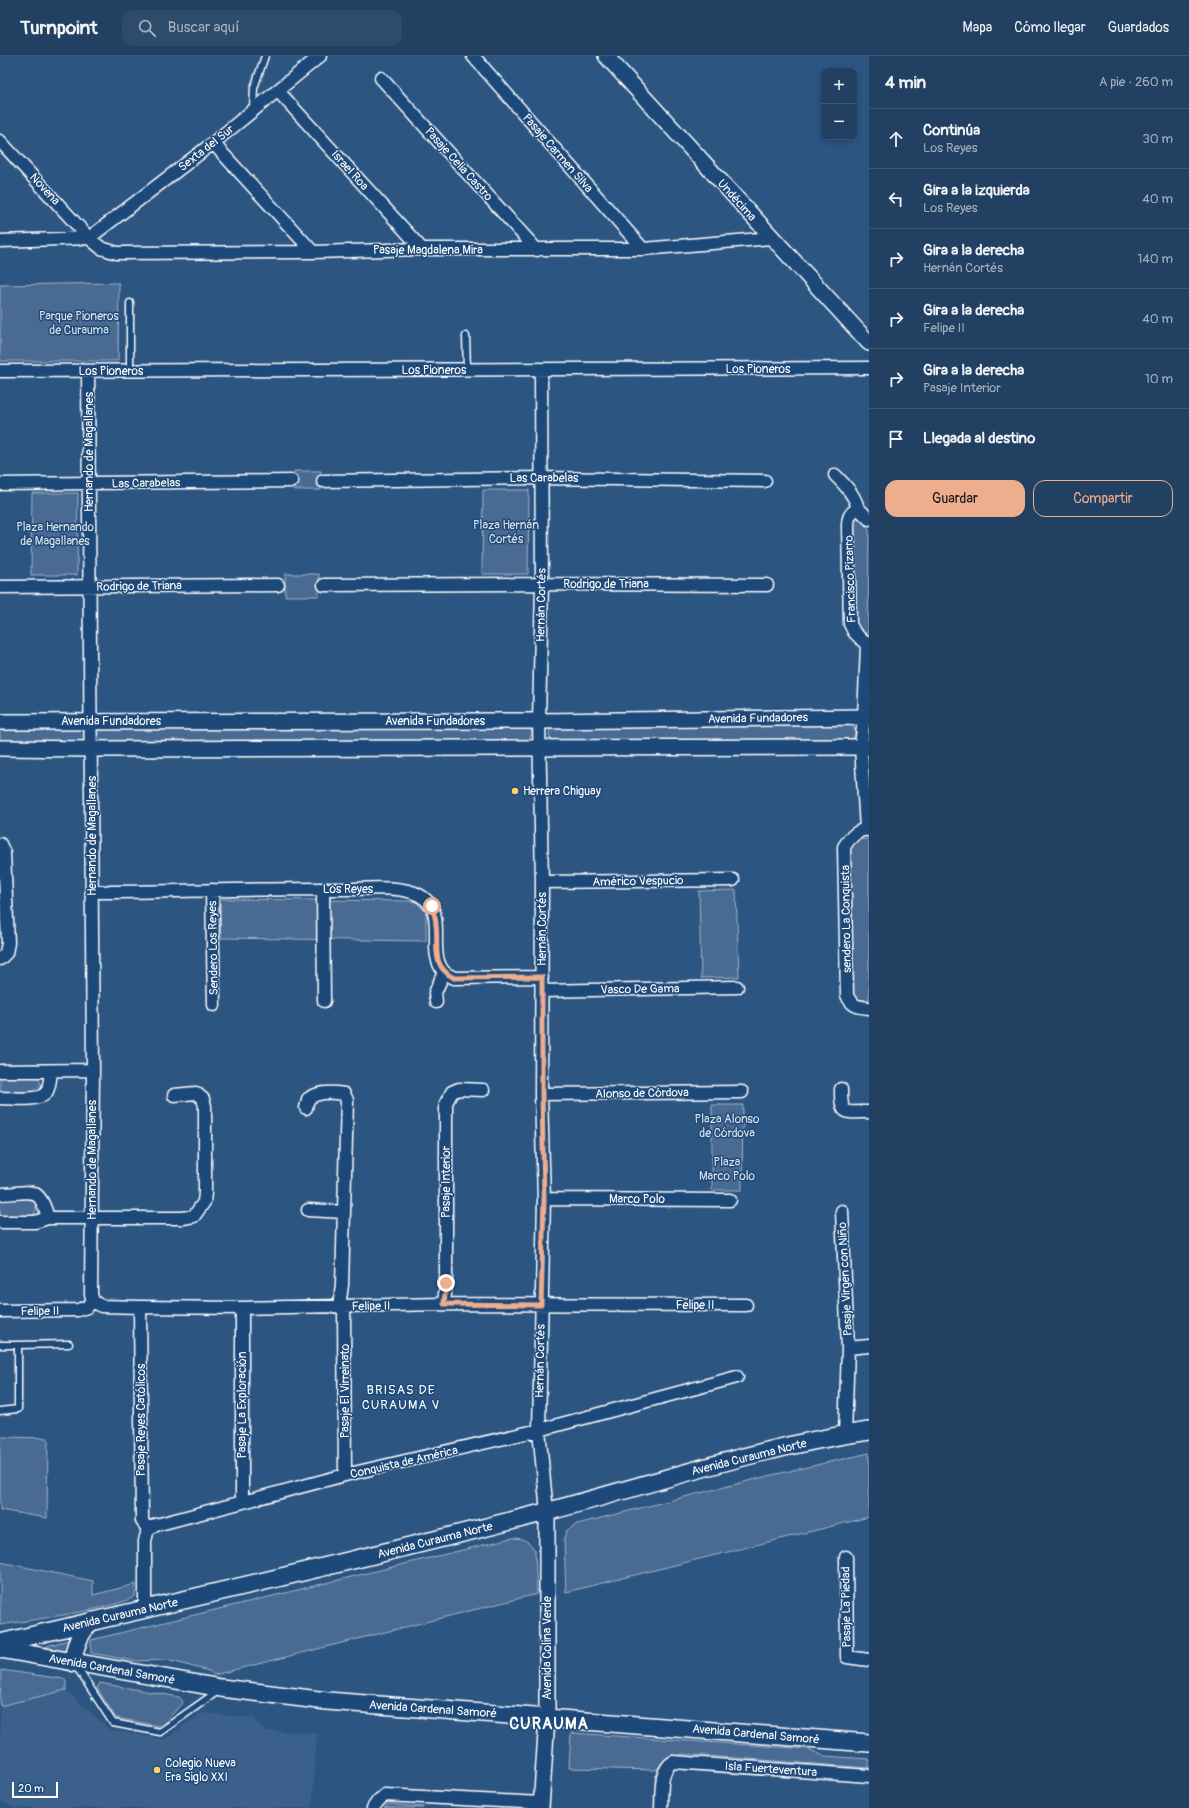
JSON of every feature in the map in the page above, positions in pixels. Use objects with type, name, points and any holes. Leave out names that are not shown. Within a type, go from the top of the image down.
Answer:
[{"type":"main road","name":"Avenida Curauma Norte","points":[[0,1643],[436,1541],[547,1512],[772,1449],[845,1434],[869,1431]]},
{"type":"main road","points":[[74,1663],[77,1643],[82,1633],[92,1621]]},
{"type":"main road","name":"Avenida Cardenal Samoré","points":[[0,1649],[221,1688],[327,1701],[869,1743]]},
{"type":"street","name":"Sexta del Sur","points":[[90,238],[213,143],[320,56]]},
{"type":"street","name":"Pasaje Carmen Silva","points":[[473,56],[643,249]]},
{"type":"street","name":"Undécima","points":[[606,56],[771,238],[869,343]]},
{"type":"street","name":"Pasaje Celia Castro","points":[[381,78],[537,250]]},
{"type":"street","name":"Israel Roa","points":[[278,91],[422,249]]},
{"type":"street","name":"Novena","points":[[0,141],[90,238]]},
{"type":"street","points":[[213,143],[313,252]]},
{"type":"street","name":"Pasaje Magdalena Mira","points":[[90,238],[101,248],[117,253],[313,252],[422,249],[643,249],[771,238]]},
{"type":"street","points":[[0,241],[90,238]]},
{"type":"street","name":"Los Pioneros","points":[[0,371],[88,372],[869,368]]},
{"type":"street","name":"Hernán Cortés","points":[[541,370],[542,584],[539,721],[542,882],[542,1094],[544,1199],[539,1430],[547,1512]]},
{"type":"street","name":"Hernando de Magallanes","points":[[88,372],[93,1070],[91,1294],[93,1301]]},
{"type":"street","points":[[835,475],[850,491],[856,500],[858,508],[869,519]]},
{"type":"street","name":"Las Carabelas","points":[[323,481],[541,478],[765,481]]},
{"type":"street","name":"Las Carabelas","points":[[0,484],[292,481]]},
{"type":"street","name":"Francisco Pizarro","points":[[858,508],[851,513],[848,519],[848,616],[854,632],[868,644]]},
{"type":"street","name":"Rodrigo de Triana","points":[[0,588],[278,585]]},
{"type":"street","name":"Rodrigo de Triana","points":[[324,585],[767,585]]},
{"type":"street","points":[[867,830],[865,747],[868,644]]},
{"type":"street","name":"Avenida Fundadores","points":[[0,722],[539,721],[867,717]]},
{"type":"street","points":[[0,748],[865,747]]},
{"type":"street","name":"sendero La Conquista","points":[[867,830],[855,834],[848,840],[844,847],[844,854],[847,995],[849,1002],[856,1006],[869,1008]]},
{"type":"street","points":[[0,844],[4,853],[8,943],[6,953],[0,959]]},
{"type":"street","name":"Américo Vespucio","points":[[542,882],[733,880]]},
{"type":"street","points":[[323,889],[324,1001]]},
{"type":"street","name":"Los Reyes","points":[[92,892],[323,889],[399,890],[419,895],[432,906],[436,925],[437,960],[444,972]]},
{"type":"street","name":"Sendero Los Reyes","points":[[212,890],[214,1005]]},
{"type":"street","points":[[436,1002],[434,993],[444,972],[454,978],[542,977]]},
{"type":"street","name":"Vasco De Gama","points":[[542,991],[737,987]]},
{"type":"street","points":[[0,1071],[93,1070]]},
{"type":"street","points":[[0,1098],[34,1099],[41,1097],[46,1093],[49,1086],[51,1071]]},
{"type":"street","points":[[840,1089],[841,1106],[844,1110],[849,1112],[869,1112]]},
{"type":"street","name":"Pasaje Interior","points":[[444,1304],[446,1283],[446,1103],[452,1092],[459,1090],[483,1090]]},
{"type":"street","name":"Alonso de Córdova","points":[[542,1094],[742,1092]]},
{"type":"street","points":[[0,1222],[35,1222],[48,1218],[183,1218],[194,1216],[204,1202],[205,1193],[205,1106],[203,1099],[196,1093],[174,1095]]},
{"type":"street","points":[[306,1108],[308,1099],[324,1093],[344,1094],[347,1100],[341,1307]]},
{"type":"street","points":[[0,1194],[32,1193],[39,1195],[44,1202],[48,1218]]},
{"type":"street","name":"Marco Polo","points":[[544,1199],[730,1200]]},
{"type":"street","points":[[308,1210],[344,1212]]},
{"type":"street","name":"Pasaje Virgen con Niño","points":[[842,1210],[848,1348],[845,1434]]},
{"type":"street","name":"Felipe II","points":[[0,1311],[78,1310],[86,1307],[93,1301],[97,1306],[140,1308],[341,1307],[444,1304],[746,1305]]},
{"type":"street","name":"Pasaje El Virreinato","points":[[341,1307],[345,1475]]},
{"type":"street","name":"Pasaje Reyes Católicos","points":[[140,1308],[142,1521],[148,1529]]},
{"type":"street","name":"Pasaje La Exploración","points":[[242,1308],[242,1502]]},
{"type":"street","points":[[848,1348],[869,1346]]},
{"type":"street","name":"Conquista de América","points":[[148,1529],[156,1525],[345,1475],[539,1430],[737,1377]]},
{"type":"street","name":"Avenida Colina Verde","points":[[541,1805],[547,1718],[547,1512]]},
{"type":"street","points":[[145,1609],[145,1540],[148,1529]]},
{"type":"street","name":"Pasaje La Piedad","points":[[846,1557],[847,1657],[869,1660]]},
{"type":"street","name":"Isla Fuerteventura","points":[[661,1808],[663,1777],[666,1767],[674,1762],[869,1776]]},
{"type":"street","points":[[373,1808],[378,1801],[386,1795],[430,1802],[541,1805]]},
{"type":"lane","points":[[253,111],[254,88],[265,56]]},
{"type":"lane","points":[[130,303],[130,371]]},
{"type":"lane","points":[[466,336],[467,370]]},
{"type":"lane","points":[[0,1345],[68,1344]]},
{"type":"lane","points":[[0,1411],[18,1409],[18,1345]]},
{"type":"lane","points":[[74,1663],[113,1723],[160,1732],[221,1688]]},
{"type":"shaded area","name":"Colegio Nueva Era Siglo XXI","points":[[66,1690],[109,1729],[164,1740],[202,1713],[254,1718],[265,1731],[317,1733],[312,1808],[14,1808],[0,1800],[0,1706]]},
{"type":"green space","name":"Parque Pioneros de Curauma","points":[[119,283],[118,361],[0,361],[0,285]]},
{"type":"green space","points":[[294,471],[321,471],[321,490],[294,490]]},
{"type":"green space","name":"Plaza Hernán Cortés","points":[[483,490],[529,490],[528,574],[482,574]]},
{"type":"green space","name":"Plaza Hernando de Magallanes","points":[[32,493],[78,493],[77,575],[31,575]]},
{"type":"green space","points":[[857,517],[860,518],[869,530],[868,636],[858,629],[853,620],[854,519]]},
{"type":"green space","points":[[285,574],[319,574],[319,596],[285,596]]},
{"type":"green space","points":[[528,724],[532,733],[528,742],[102,744],[98,736],[102,727]]},
{"type":"green space","points":[[552,725],[853,725],[855,733],[852,741],[552,742],[549,734]]},
{"type":"green space","points":[[0,727],[82,727],[85,735],[82,744],[0,744]]},
{"type":"green space","points":[[869,839],[869,1000],[852,999],[850,848],[856,840]]},
{"type":"green space","points":[[736,890],[739,977],[701,978],[699,891]]},
{"type":"green space","points":[[220,899],[416,902],[426,912],[426,941],[221,938]]},
{"type":"green space","points":[[0,1074],[37,1075],[40,1082],[39,1087],[28,1092],[0,1093]]},
{"type":"green space","points":[[712,1105],[743,1105],[742,1190],[712,1190]]},
{"type":"green space","points":[[31,1199],[35,1203],[36,1207],[32,1216],[0,1218],[0,1200]]},
{"type":"green space","points":[[0,1437],[48,1438],[47,1518],[0,1510]]},
{"type":"green space","points":[[869,1453],[869,1517],[566,1592],[564,1539],[566,1531],[577,1524],[768,1476]]},
{"type":"green space","points":[[512,1538],[526,1541],[535,1551],[537,1594],[214,1675],[209,1671],[167,1660],[134,1661],[91,1653],[91,1640]]},
{"type":"green space","points":[[0,1562],[93,1581],[93,1595],[136,1584],[135,1596],[126,1601],[112,1605],[0,1625]]},
{"type":"green space","points":[[68,1640],[65,1652],[44,1647]]},
{"type":"green space","points":[[1,1670],[64,1679],[66,1681],[66,1690],[0,1706]]},
{"type":"green space","points":[[100,1683],[179,1697],[182,1700],[182,1703],[164,1724],[160,1726],[116,1718],[97,1688]]},
{"type":"green space","points":[[571,1733],[808,1749],[824,1756],[869,1759],[869,1768],[682,1754],[664,1762],[656,1770],[569,1768]]},
{"type":"green space","points":[[389,1804],[423,1807],[423,1808],[384,1808]]},
{"type":"place","name":"Herrera Chiguay","points":[[515,791]]},
{"type":"place","name":"Colegio Nueva Era Siglo XXI","points":[[157,1770]]},
{"type":"district","name":"BRISAS DE CURAUMA V","points":[[401,1396]]},
{"type":"district","name":"CURAUMA","points":[[549,1723]]},
{"type":"route","points":[[432,906],[436,925],[437,960],[444,972],[454,978],[542,977],[544,1199],[541,1305],[444,1304],[446,1283]]},
{"type":"park label","name":"Plaza Alonso de Córdova","points":[[727,1126]]},
{"type":"park label","name":"Plaza Marco Polo","points":[[727,1169]]}]
